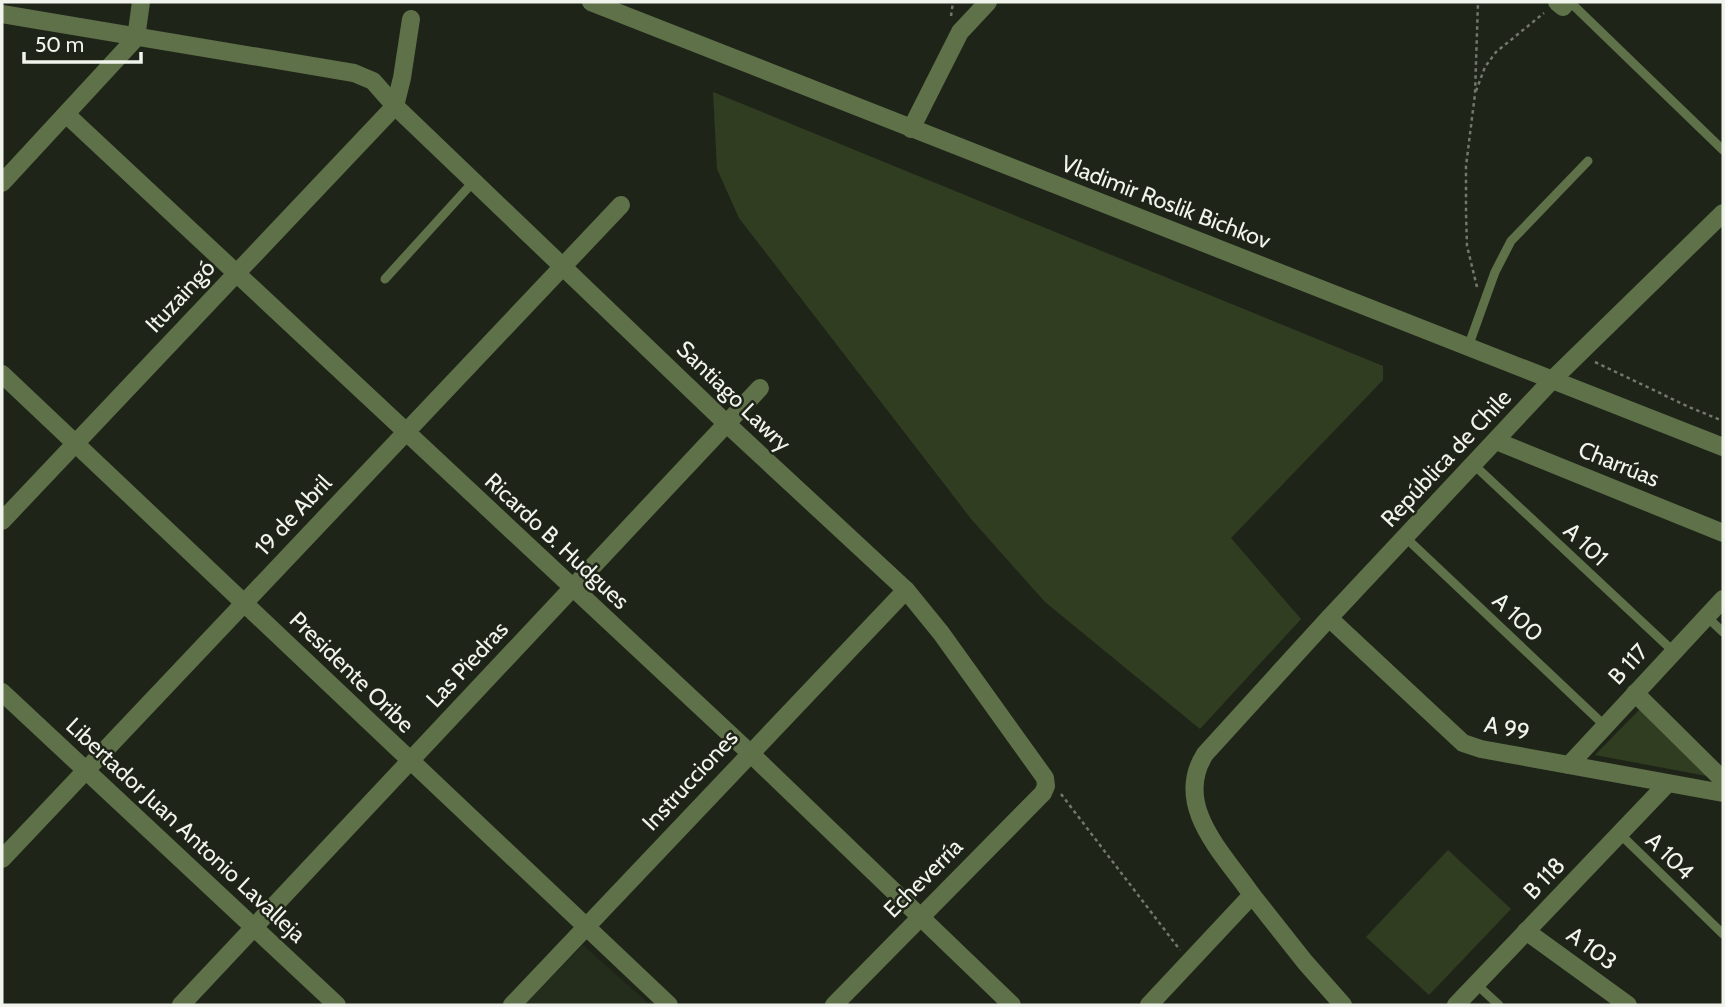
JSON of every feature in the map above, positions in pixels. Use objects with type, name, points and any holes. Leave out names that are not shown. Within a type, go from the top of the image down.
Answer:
[{"type":"street","points":[[2,183],[136,38],[141,2]]},
{"type":"street","name":"Vladimir Roslik Bichkov","points":[[591,2],[1723,447]]},
{"type":"street","points":[[911,129],[960,32],[988,2]]},
{"type":"street","points":[[2,15],[136,38]]},
{"type":"street","points":[[395,106],[411,19]]},
{"type":"street","name":"Santiago Lawry","points":[[136,38],[354,73],[373,81],[395,106],[727,424],[906,590],[941,633],[1045,778],[1046,786]]},
{"type":"street","name":"Ituzaingó","points":[[2,521],[395,106]]},
{"type":"street","name":"Ricardo B. Hudgues","points":[[67,115],[750,753],[1012,1005]]},
{"type":"street","name":"19 de Abril","points":[[2,859],[621,205]]},
{"type":"street","name":"República de Chile","points":[[1252,895],[1208,832],[1196,809],[1194,780],[1200,762],[1212,745],[1329,618],[1552,380],[1721,220]]},
{"type":"street","name":"Presidente Oribe","points":[[2,374],[669,1005]]},
{"type":"street","name":"Las Piedras","points":[[181,1005],[760,388]]},
{"type":"street","name":"Charrúas","points":[[1496,441],[1723,533]]},
{"type":"street","name":"Instrucciones","points":[[512,1005],[906,590]]},
{"type":"street","name":"B 117","points":[[1569,765],[1723,598]]},
{"type":"street","name":"A 99","points":[[1329,618],[1463,743],[1481,749],[1723,793]]},
{"type":"street","name":"Libertador Juan Antonio Lavalleja","points":[[2,692],[337,1005]]},
{"type":"street","points":[[1634,693],[1723,780]]},
{"type":"street","name":"B 118","points":[[1456,1005],[1667,784]]},
{"type":"street","name":"Echeverría","points":[[834,1005],[1043,793],[1046,786]]},
{"type":"street","points":[[1149,1005],[1252,895],[1343,1005]]},
{"type":"street","name":"A 103","points":[[1526,931],[1628,1005]]},
{"type":"lane","points":[[1560,5],[1723,150]]},
{"type":"lane","points":[[1468,347],[1481,307],[1511,241],[1588,161]]},
{"type":"lane","points":[[385,279],[474,181]]},
{"type":"lane","name":"A 101","points":[[1473,464],[1673,651]]},
{"type":"lane","name":"A 100","points":[[1405,537],[1604,725]]},
{"type":"lane","points":[[1707,617],[1723,632]]},
{"type":"lane","name":"A 104","points":[[1620,834],[1723,934]]},
{"type":"lane","points":[[1476,984],[1499,1005]]},
{"type":"path","points":[[1478,2],[1475,94],[1466,166],[1466,213],[1467,246],[1481,307]]},
{"type":"path","points":[[1475,94],[1485,67],[1496,52],[1560,5]]},
{"type":"path","points":[[1579,354],[1723,421]]},
{"type":"path","points":[[1046,786],[1063,795],[1189,962]]},
{"type":"shaded area","points":[[713,92],[1383,366],[1383,380],[1231,538],[1301,619],[1200,729],[1045,602],[972,520],[739,218],[717,169]]},
{"type":"shaded area","points":[[1640,709],[1712,777],[1595,755]]},
{"type":"shaded area","points":[[1448,850],[1511,909],[1429,995],[1366,937]]},
{"type":"shaded area","points":[[583,945],[650,1005],[524,1005]]}]
